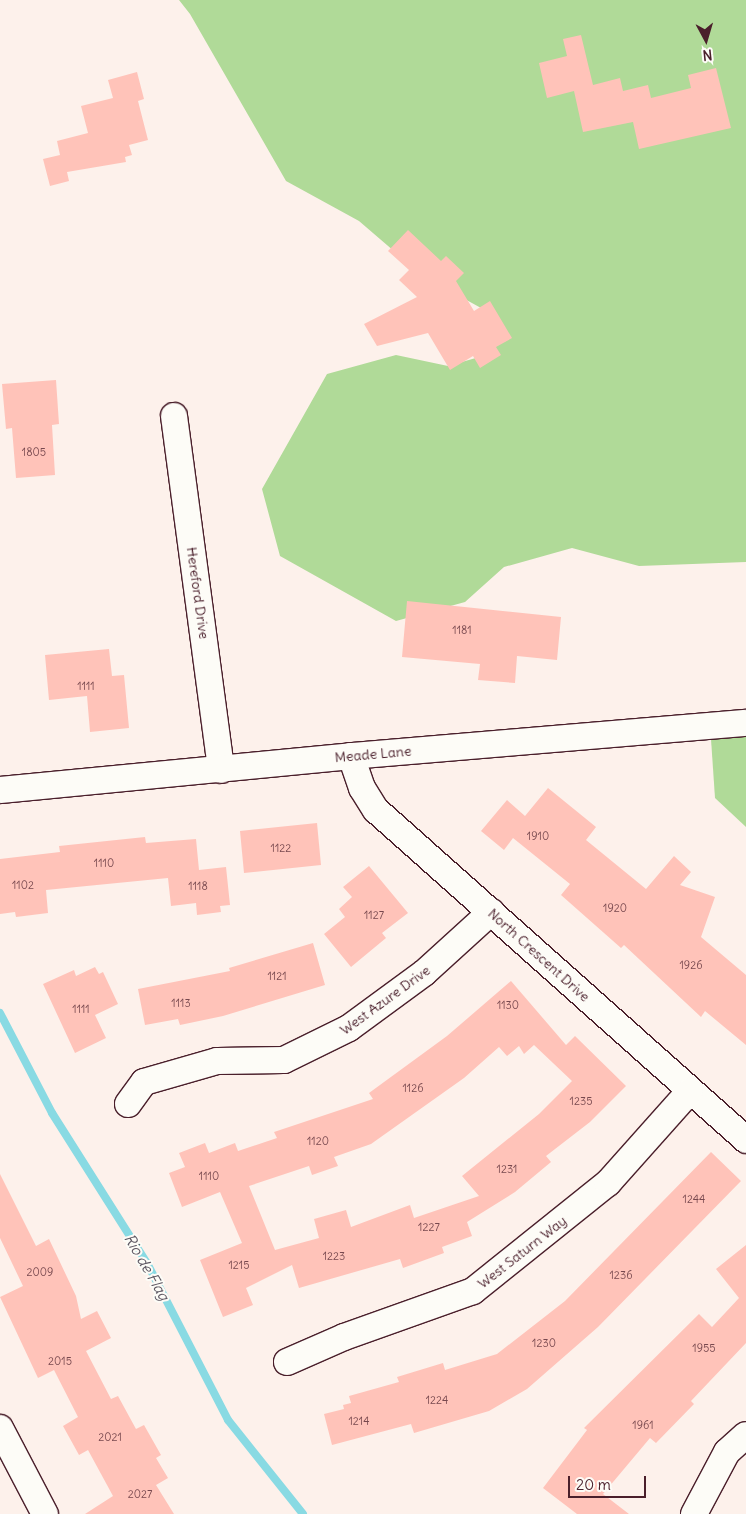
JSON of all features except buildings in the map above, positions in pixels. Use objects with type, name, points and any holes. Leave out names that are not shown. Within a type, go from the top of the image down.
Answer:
[{"type":"street","name":"Hereford Drive","points":[[174,416],[221,770]]},
{"type":"street","name":"Meade Lane","points":[[0,790],[352,756],[746,723]]},
{"type":"street","name":"North Crescent Drive","points":[[352,756],[362,788],[376,810],[689,1092],[746,1140]]},
{"type":"street","name":"West Azure Drive","points":[[128,1104],[144,1082],[217,1061],[284,1060],[349,1028],[424,973],[491,912]]},
{"type":"street","name":"West Saturn Way","points":[[287,1362],[344,1337],[473,1291],[608,1183],[689,1092]]},
{"type":"street","points":[[0,1428],[45,1514]]},
{"type":"street","points":[[694,1514],[727,1452],[746,1435]]},
{"type":"green space","points":[[179,0],[746,0],[746,562],[639,566],[572,548],[504,567],[465,602],[396,621],[280,556],[262,489],[327,374],[396,355],[448,366],[493,353],[481,308],[423,276],[359,221],[286,181],[190,14]]},
{"type":"green space","points":[[746,716],[746,827],[715,798],[711,739]]},
{"type":"waterway","name":"Rio de Flag","points":[[0,1013],[52,1113],[147,1263],[228,1420],[303,1514]]}]
